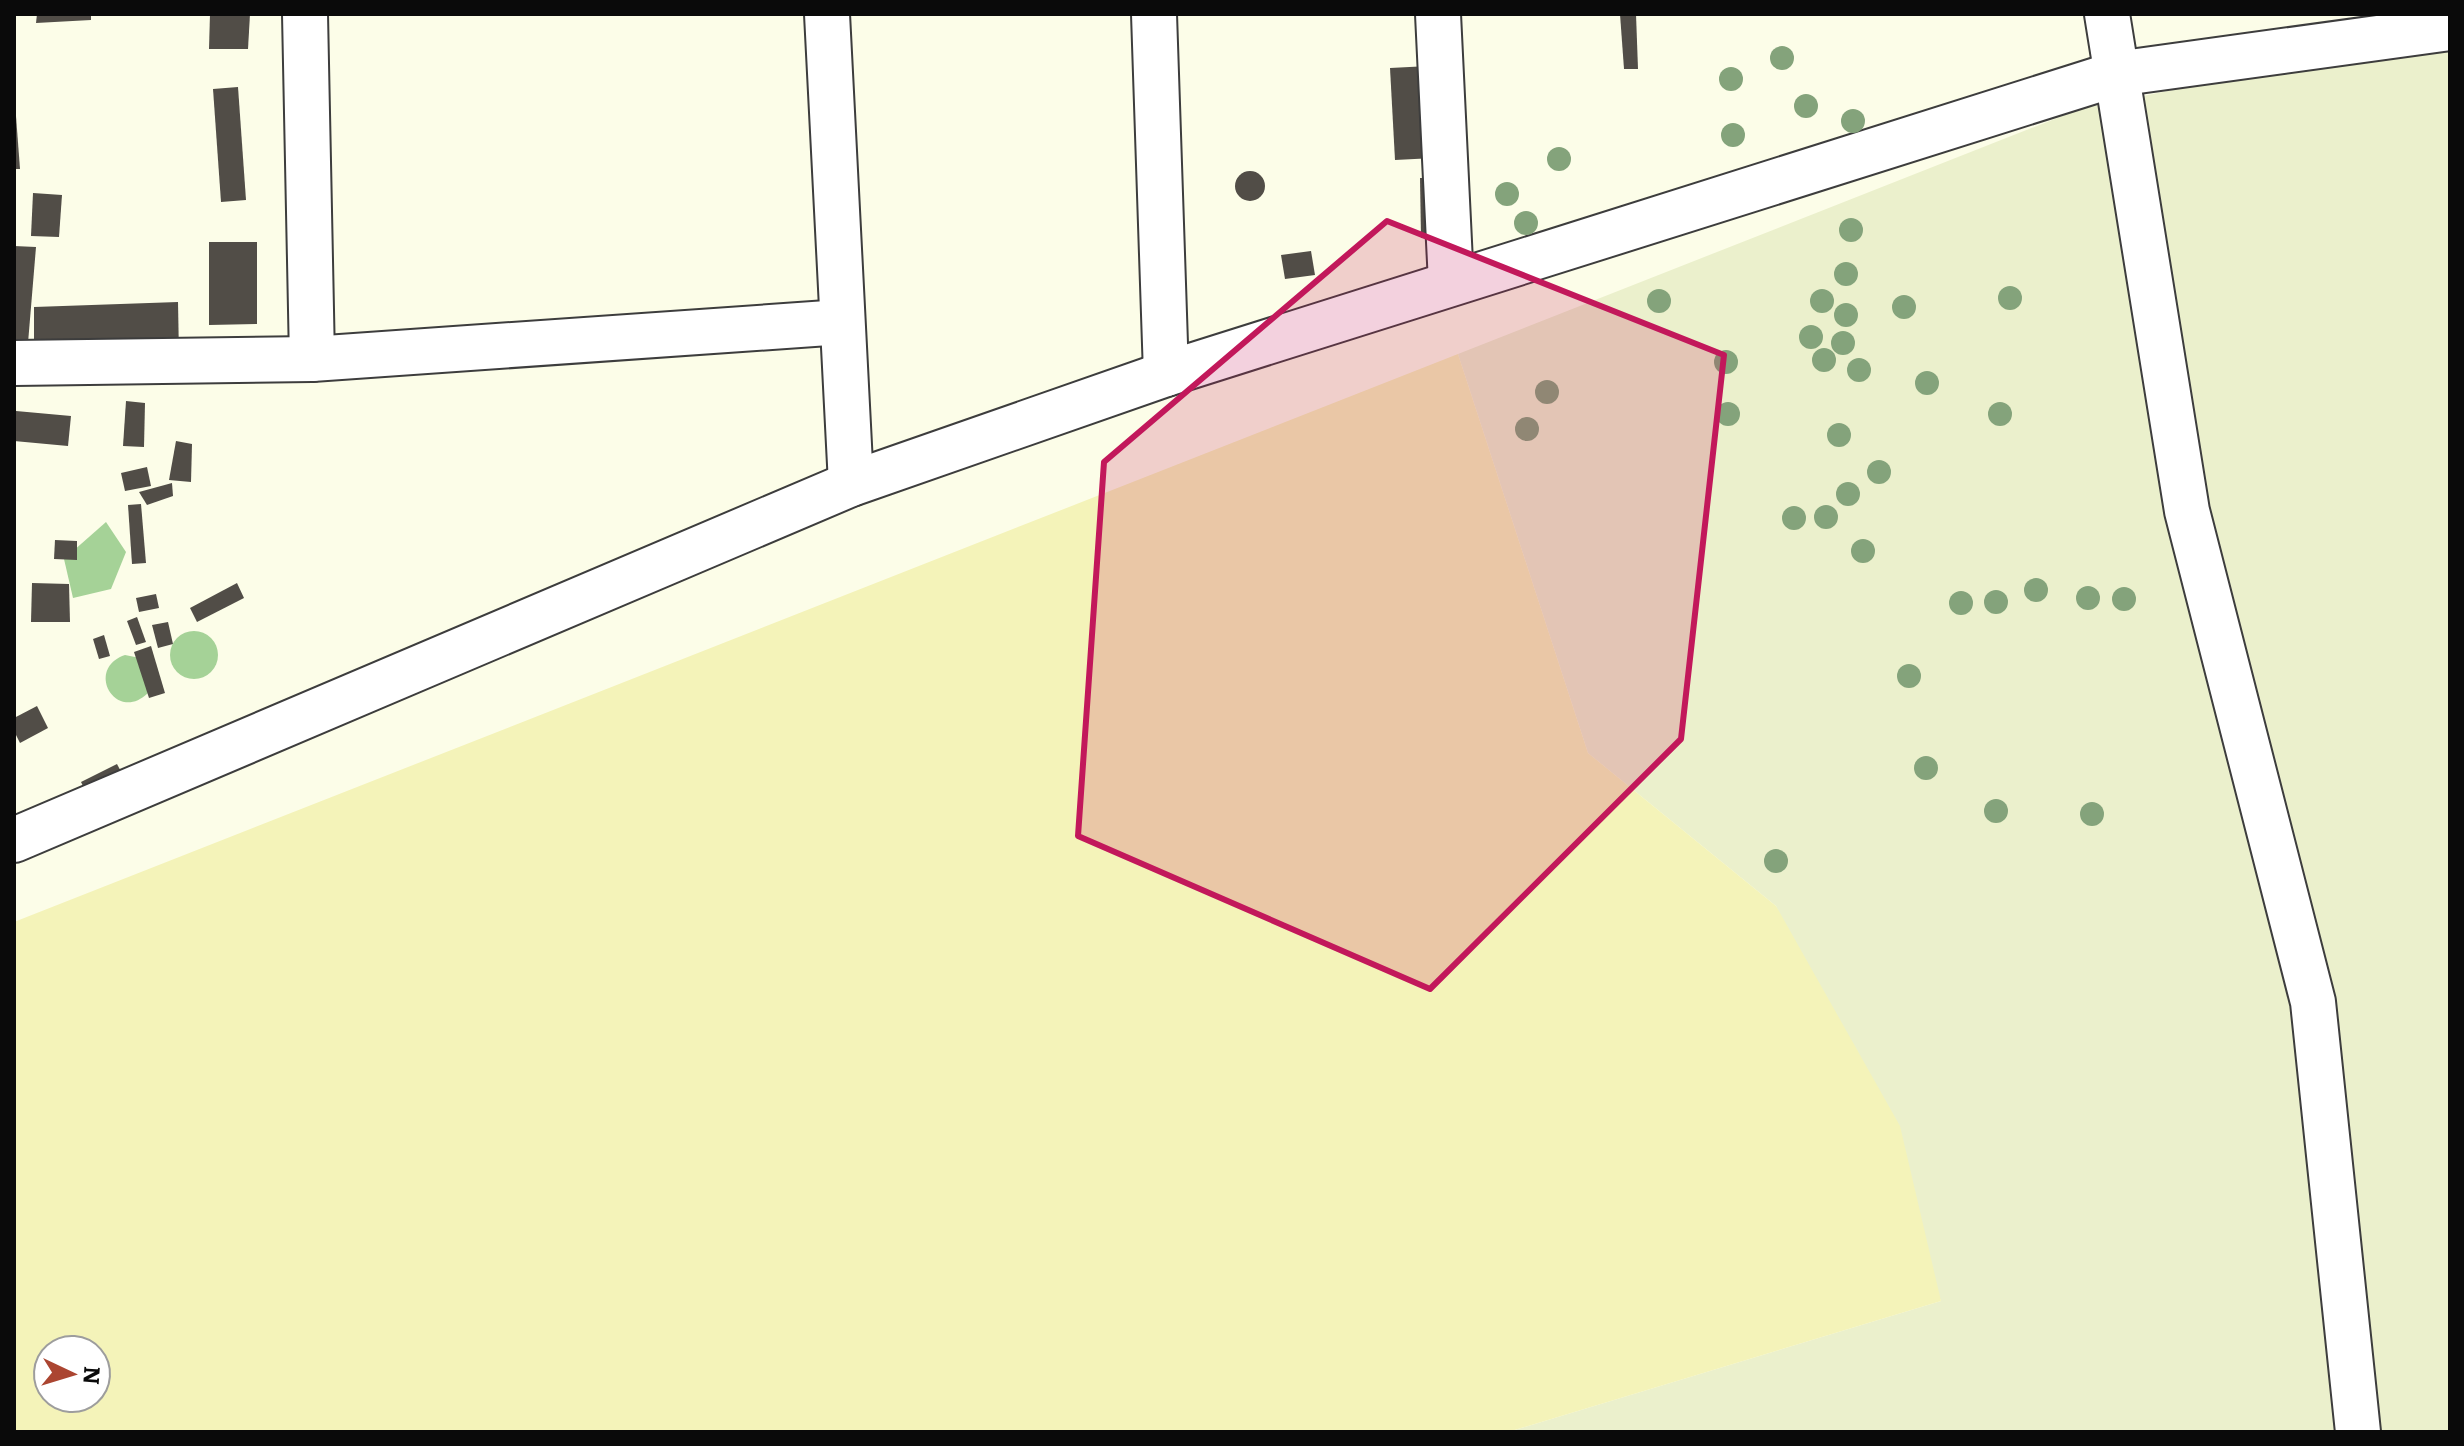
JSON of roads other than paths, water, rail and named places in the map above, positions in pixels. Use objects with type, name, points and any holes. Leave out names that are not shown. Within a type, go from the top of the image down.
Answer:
[{"type":"street","points":[[305,14],[312,359]]},
{"type":"street","points":[[827,14],[851,484]]},
{"type":"street","points":[[1154,14],[1166,374]]},
{"type":"street","points":[[1438,14],[1451,283]]},
{"type":"street","points":[[2107,14],[2187,511],[2313,1002],[2358,1432]]},
{"type":"street","points":[[14,840],[851,484],[1166,374],[2116,74],[2450,28]]},
{"type":"street","points":[[14,363],[312,359],[842,322]]}]
